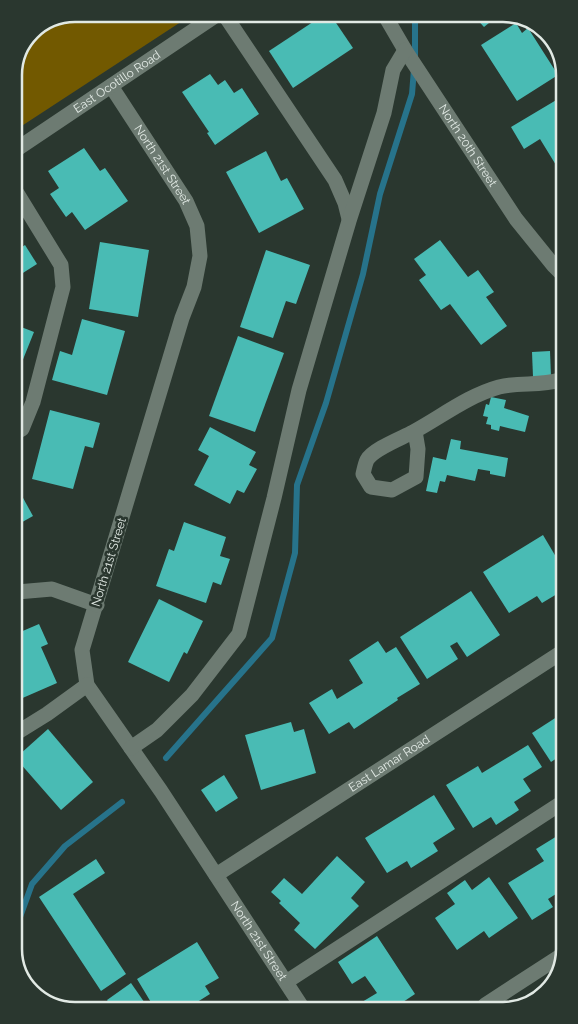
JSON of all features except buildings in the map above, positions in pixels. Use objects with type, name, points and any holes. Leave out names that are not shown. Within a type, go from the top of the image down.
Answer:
[{"type":"street","name":"East Ocotillo Road","points":[[23,145],[206,22]]},
{"type":"street","points":[[230,22],[335,180],[346,203],[349,221]]},
{"type":"street","name":"North 20th Street","points":[[389,23],[516,219],[556,268]]},
{"type":"street","points":[[131,748],[157,730],[192,695],[239,634],[274,498],[299,390],[349,221],[384,113],[393,70],[405,50]]},
{"type":"street","name":"North 21st Street","points":[[111,86],[186,201],[197,226],[200,256],[194,286],[182,318],[82,650],[87,685],[216,875],[298,1002]]},
{"type":"street","points":[[23,203],[61,265],[63,286],[33,402],[23,428]]},
{"type":"street","points":[[415,431],[454,406],[499,387],[556,381]]},
{"type":"street","points":[[22,592],[52,589],[97,605]]},
{"type":"street","name":"East Lamar Road","points":[[216,875],[556,656]]},
{"type":"street","points":[[22,729],[87,685]]},
{"type":"street","points":[[286,982],[556,807]]},
{"type":"street","points":[[490,1002],[554,960]]},
{"type":"shaded area","points":[[76,22],[180,22],[23,125],[24,62],[31,46],[46,31]]},
{"type":"waterway","points":[[415,23],[415,59]]},
{"type":"waterway","points":[[166,758],[272,638],[295,553],[297,485],[326,403],[363,274],[380,194],[412,94],[414,69]]},
{"type":"waterway","points":[[22,911],[32,884],[65,846],[122,802]]}]
